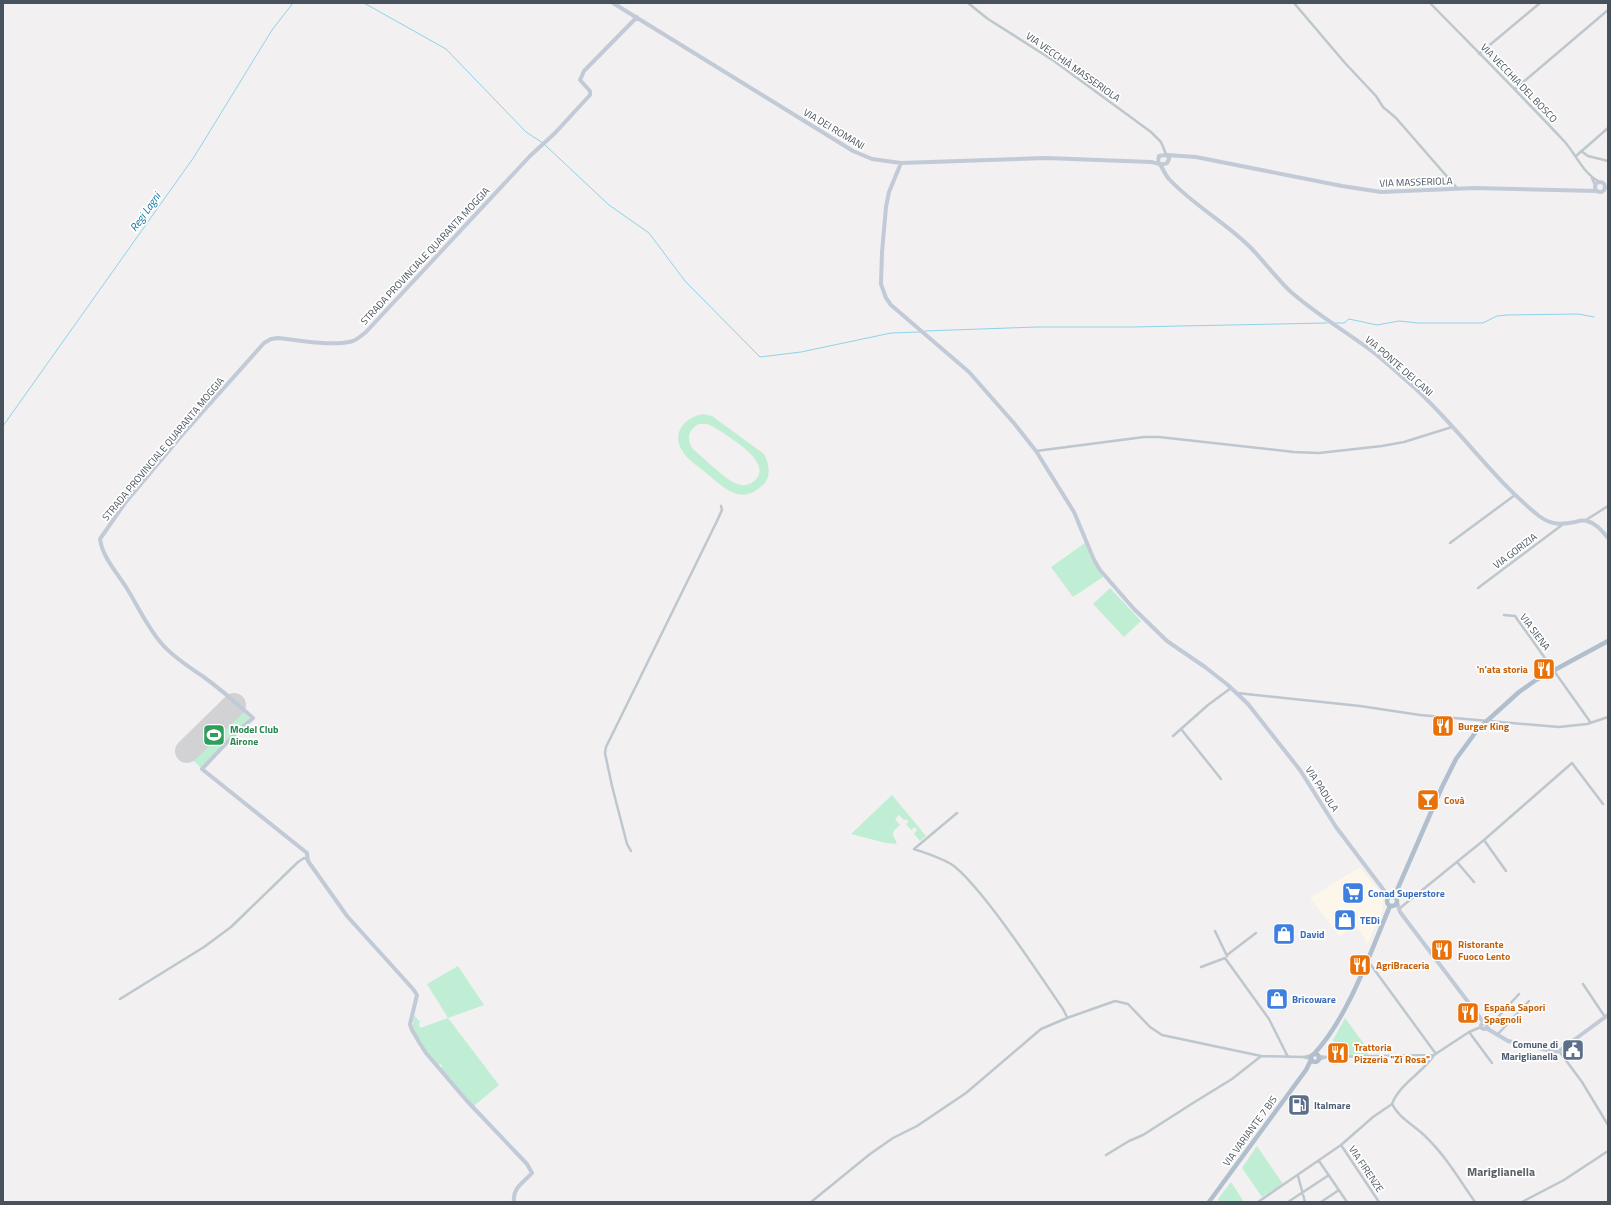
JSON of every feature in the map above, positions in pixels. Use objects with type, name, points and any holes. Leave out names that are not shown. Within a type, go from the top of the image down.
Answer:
[{"type":"main road","points":[[1393,899],[1387,901],[1391,906],[1395,905],[1393,899],[1426,821],[1449,773],[1466,745],[1487,721],[1519,692],[1553,670],[1608,641]]},
{"type":"main road","name":"VIA VARIANTE 7 BIS","points":[[1209,1202],[1306,1068],[1315,1058],[1342,1014],[1391,906]]},
{"type":"street","name":"VIA DEI ROMANI","points":[[613,3],[853,151],[872,159],[901,163],[1046,158],[1151,162],[1160,164]]},
{"type":"street","name":"VIA VECCHIÀ MASSERIOLA","points":[[968,3],[988,19],[1054,61],[1151,132],[1158,138],[1167,155]]},
{"type":"street","points":[[1294,3],[1376,96],[1383,107],[1396,118],[1457,188]]},
{"type":"street","name":"VIA VECCHIA DEL BOSCO","points":[[1430,3],[1479,54],[1515,88],[1566,144],[1592,177]]},
{"type":"street","points":[[1479,54],[1540,3]]},
{"type":"street","points":[[1515,88],[1608,10]]},
{"type":"street","name":"STRADA PROVINCIALE QUARANTA MOGGIA","points":[[514,1202],[514,1194],[517,1187],[532,1173],[527,1164],[474,1108],[426,1053],[410,1027],[417,995],[413,989],[347,916],[312,868],[307,859],[307,853],[202,768],[253,718],[206,679],[167,651],[150,628],[111,564],[102,548],[100,539],[125,503],[174,444],[264,343],[278,338],[335,343],[345,342],[358,339],[366,332],[590,94],[590,91],[580,80],[584,71],[637,18]]},
{"type":"street","points":[[1576,156],[1608,128]]},
{"type":"street","points":[[1163,148],[1158,160],[1160,164],[1168,162],[1176,156]]},
{"type":"street","points":[[1581,151],[1588,156],[1608,161]]},
{"type":"street","points":[[1151,162],[1162,154],[1167,155],[1169,159],[1164,170]]},
{"type":"street","name":"VIA MASSERIOLA","points":[[1167,155],[1196,157],[1381,192],[1457,188],[1578,192],[1588,190]]},
{"type":"street","name":"VIA PADULA","points":[[901,163],[889,192],[886,207],[881,284],[886,298],[891,305],[914,326],[969,372],[1018,427],[1036,451],[1074,512],[1094,560],[1100,570],[1116,589],[1167,641],[1231,688],[1248,704],[1300,770],[1336,827],[1400,910]]},
{"type":"street","name":"VIA PONTE DEI CANI","points":[[1160,164],[1168,178],[1176,186],[1201,208],[1236,234],[1250,247],[1290,291],[1324,318],[1376,354],[1417,391],[1453,427],[1516,495],[1545,520],[1554,524],[1562,525]]},
{"type":"street","points":[[1592,177],[1597,191]]},
{"type":"street","points":[[1592,177],[1605,186]]},
{"type":"street","points":[[1588,190],[1595,185],[1605,186]]},
{"type":"street","points":[[1588,190],[1603,190],[1605,186]]},
{"type":"street","points":[[1036,451],[1144,437],[1159,437],[1294,452],[1319,453],[1404,442],[1453,427]]},
{"type":"street","points":[[1450,543],[1516,495]]},
{"type":"street","points":[[632,851],[627,844],[612,786],[606,747],[717,521],[722,510],[721,506]]},
{"type":"street","points":[[1562,525],[1586,520],[1608,506]]},
{"type":"street","points":[[1586,520],[1596,525],[1608,538]]},
{"type":"street","name":"VIA GORIZIA","points":[[1478,588],[1562,525]]},
{"type":"street","name":"VIA SIENA","points":[[1504,615],[1515,616],[1591,723]]},
{"type":"street","points":[[1173,736],[1208,705],[1231,688]]},
{"type":"street","points":[[1237,693],[1360,706],[1413,714],[1559,727],[1591,723],[1608,717]]},
{"type":"street","points":[[1181,729],[1221,779]]},
{"type":"street","points":[[1400,910],[1484,840],[1572,763],[1603,804]]},
{"type":"street","points":[[957,813],[914,849],[928,853],[951,864],[962,872],[989,904],[1016,940],[1067,1018]]},
{"type":"street","points":[[1484,840],[1506,871]]},
{"type":"street","points":[[120,999],[204,947],[231,927],[298,862],[304,858],[307,859]]},
{"type":"street","points":[[1457,862],[1474,882]]},
{"type":"street","points":[[1391,906],[1400,910],[1482,1025]]},
{"type":"street","points":[[1215,931],[1226,957],[1269,1019],[1288,1057]]},
{"type":"street","points":[[1201,967],[1226,957],[1256,933]]},
{"type":"street","points":[[1367,960],[1435,1054]]},
{"type":"street","points":[[1559,1051],[1606,1016],[1583,984]]},
{"type":"street","points":[[1487,1028],[1519,994]]},
{"type":"street","points":[[811,1202],[870,1154],[893,1138],[917,1126],[966,1093],[1036,1033],[1067,1018],[1115,1001],[1121,1002],[1132,1008],[1150,1026],[1162,1035],[1177,1040],[1261,1056],[1315,1058],[1435,1054]]},
{"type":"street","points":[[1497,1035],[1529,1001]]},
{"type":"street","points":[[1258,1202],[1298,1176],[1341,1145],[1373,1117],[1392,1104],[1399,1092],[1428,1065],[1435,1054],[1482,1025],[1487,1024],[1487,1028],[1497,1035],[1514,1043],[1559,1051],[1582,1082],[1608,1125]]},
{"type":"street","points":[[1469,1032],[1492,1063]]},
{"type":"street","points":[[1106,1155],[1129,1141],[1143,1135],[1232,1078],[1261,1056]]},
{"type":"street","points":[[1303,1058],[1307,1063],[1306,1068]]},
{"type":"street","points":[[1392,1104],[1398,1113],[1424,1135],[1443,1156],[1475,1202]]},
{"type":"street","name":"VIA FIRENZE","points":[[1341,1145],[1379,1202]]},
{"type":"street","points":[[1522,1202],[1564,1180],[1608,1150]]},
{"type":"street","points":[[1319,1161],[1348,1202]]},
{"type":"street","points":[[1288,1202],[1329,1175]]},
{"type":"street","points":[[1298,1176],[1305,1202]]},
{"type":"street","points":[[1321,1202],[1339,1190]]},
{"type":"shaded area","points":[[1360,867],[1379,891],[1383,900],[1382,911],[1367,945],[1364,937],[1355,925],[1340,937],[1310,898]]},
{"type":"green space","points":[[704,414],[712,416],[764,454],[769,468],[765,483],[758,489],[748,494],[741,495],[722,486],[688,458],[681,449],[678,435],[684,424],[696,416]],"holes":[[[699,424],[707,424],[747,450],[754,458],[759,466],[759,475],[753,482],[744,485],[735,483],[719,472],[692,448],[689,441],[691,431]]]},
{"type":"green space","points":[[1085,543],[1092,561],[1103,577],[1073,597],[1051,567]]},
{"type":"green space","points":[[1110,588],[1141,621],[1124,637],[1093,604]]},
{"type":"green space","name":"Model Club Airone","points":[[230,701],[248,716],[249,719],[201,768],[182,749]]},
{"type":"green space","points":[[892,795],[926,836],[920,841],[914,834],[917,830],[915,827],[911,830],[906,824],[909,822],[906,819],[904,820],[899,815],[895,819],[900,825],[893,833],[897,844],[886,843],[851,834]]},
{"type":"green space","points":[[458,966],[484,1005],[448,1018],[427,984]]},
{"type":"green space","points":[[414,1015],[420,1022],[420,1028],[448,1018],[499,1085],[475,1105],[473,1105],[441,1068],[441,1064],[439,1065],[431,1057],[413,1030]]},
{"type":"green space","points":[[1345,1018],[1370,1052],[1368,1052],[1368,1055],[1344,1056],[1333,1040]]},
{"type":"green space","points":[[1257,1146],[1283,1184],[1262,1197],[1242,1168]]},
{"type":"green space","points":[[1231,1182],[1244,1202],[1220,1202],[1218,1199]]},
{"type":"waterway","name":"Regi Lagni","points":[[3,426],[194,157],[272,30],[293,3]]},
{"type":"waterway","points":[[364,3],[446,49],[526,132],[543,143]]},
{"type":"waterway","points":[[545,145],[609,205],[649,233],[685,281],[760,357],[801,352],[891,333],[920,332]]},
{"type":"waterway","points":[[1335,323],[1344,323],[1349,319],[1377,325],[1399,321],[1418,323],[1483,323],[1497,316],[1507,315],[1578,314],[1594,317]]},
{"type":"waterway","points":[[925,331],[1037,327],[1133,327],[1327,323]]},
{"type":"runway","points":[[187,751],[234,705]]},
{"type":"place","name":"'n'ata storia","points":[[1544,669]]},
{"type":"place","name":"Burger King","points":[[1443,726]]},
{"type":"place","name":"Model Club Airone","points":[[214,735]]},
{"type":"place","name":"Covà","points":[[1428,800]]},
{"type":"place","name":"Conad Superstore","points":[[1353,893]]},
{"type":"place","name":"TEDi","points":[[1345,920]]},
{"type":"place","name":"David","points":[[1284,934]]},
{"type":"place","name":"Ristorante Fuoco Lento","points":[[1442,950]]},
{"type":"place","name":"AgriBraceria","points":[[1360,965]]},
{"type":"place","name":"Bricoware","points":[[1277,999]]},
{"type":"place","name":"España Sapori Spagnoli","points":[[1468,1013]]},
{"type":"place","name":"Comune di Mariglianella","points":[[1573,1050]]},
{"type":"place","name":"Trattoria Pizzeria \"Zì Rosa\"","points":[[1338,1053]]},
{"type":"place","name":"Italmare","points":[[1299,1105]]},
{"type":"district","name":"Mariglianella","points":[[1501,1171]]}]
